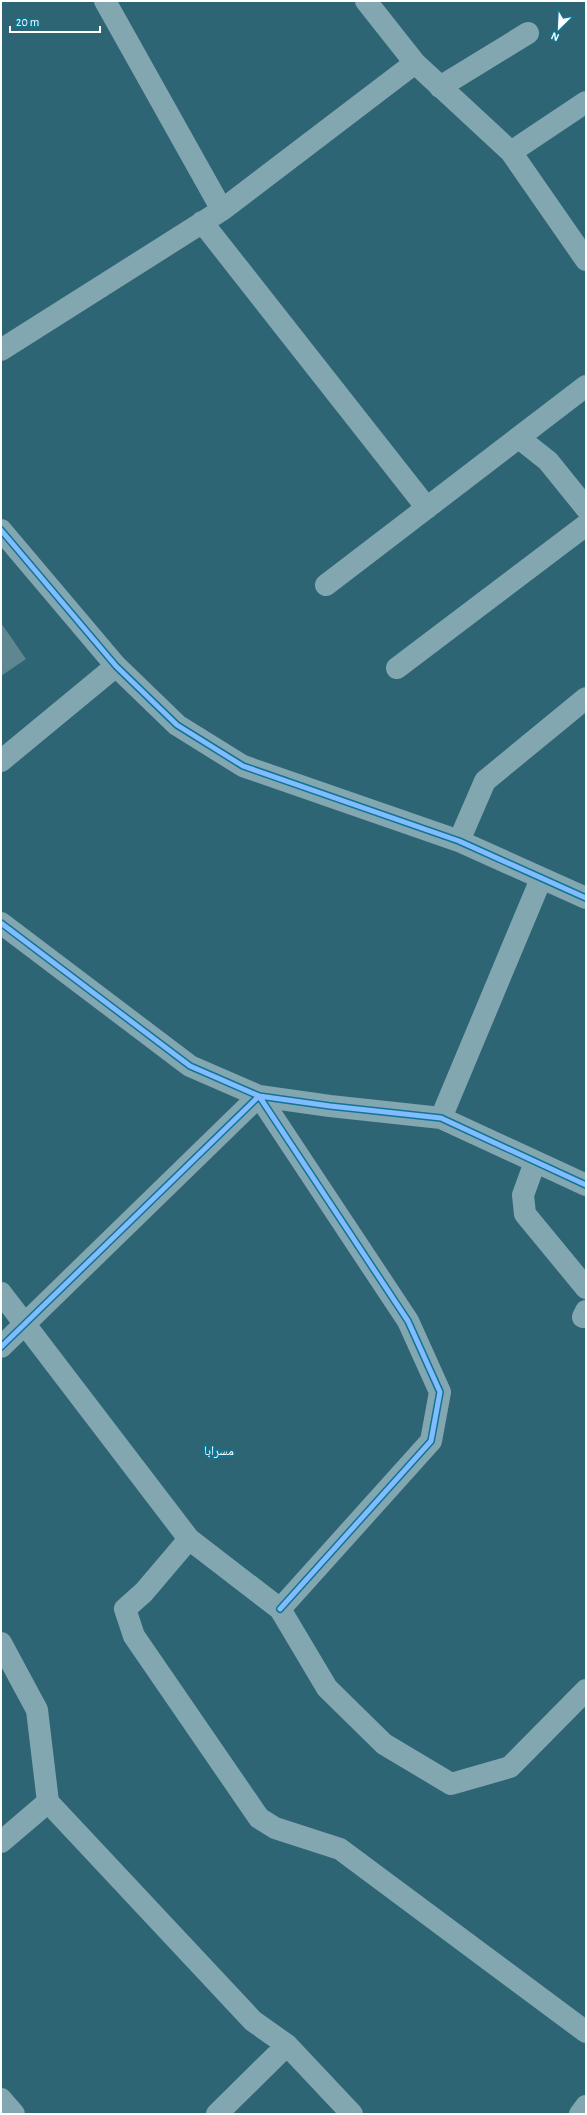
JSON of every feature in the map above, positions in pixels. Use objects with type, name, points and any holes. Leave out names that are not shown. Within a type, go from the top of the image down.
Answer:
[{"type":"street","points":[[105,1],[222,210]]},
{"type":"street","points":[[366,1],[415,63],[511,152],[586,260]]},
{"type":"street","points":[[440,87],[528,33]]},
{"type":"street","points":[[1,350],[222,210],[415,63]]},
{"type":"street","points":[[511,152],[586,102]]},
{"type":"street","points":[[202,222],[427,508]]},
{"type":"street","points":[[326,585],[586,386]]},
{"type":"street","points":[[519,438],[548,461],[586,508]]},
{"type":"street","points":[[397,668],[586,525]]},
{"type":"street","points":[[1,530],[116,666],[177,725],[243,766],[459,841],[586,898]]},
{"type":"street","points":[[1,761],[116,666]]},
{"type":"street","points":[[459,841],[485,782],[586,698]]},
{"type":"street","points":[[441,1118],[541,879]]},
{"type":"street","points":[[1,923],[190,1066],[259,1096],[330,1106],[441,1118],[586,1185]]},
{"type":"street","points":[[1,1347],[259,1096]]},
{"type":"street","points":[[259,1096],[408,1321],[440,1392],[431,1442],[280,1609]]},
{"type":"street","points":[[535,1162],[523,1195],[525,1214],[586,1288]]},
{"type":"street","points":[[1,1293],[189,1539],[280,1609],[326,1688],[384,1744],[451,1784],[510,1767],[586,1690]]},
{"type":"street","points":[[189,1539],[144,1592],[125,1609],[134,1636],[259,1818],[275,1828],[340,1849],[586,2032]]},
{"type":"street","points":[[1,1643],[37,1710],[48,1802],[253,2021],[287,2045],[352,2114]]},
{"type":"street","points":[[1,1842],[48,1802]]},
{"type":"street","points":[[217,2114],[287,2045]]},
{"type":"street","points":[[1,2099],[14,2114]]},
{"type":"street","points":[[580,2114],[586,2106]]},
{"type":"building","points":[[1,623],[26,659],[1,676]]},
{"type":"cycle path","points":[[1,530],[116,666],[177,725],[243,766],[459,841],[586,898]]},
{"type":"cycle path","points":[[1,923],[190,1066],[259,1096],[330,1106],[441,1118],[586,1185]]},
{"type":"cycle path","points":[[1,1347],[259,1096],[408,1321],[440,1392],[431,1441],[280,1609]]},
{"type":"district","name":"مسرابا","points":[[219,1450]]}]
